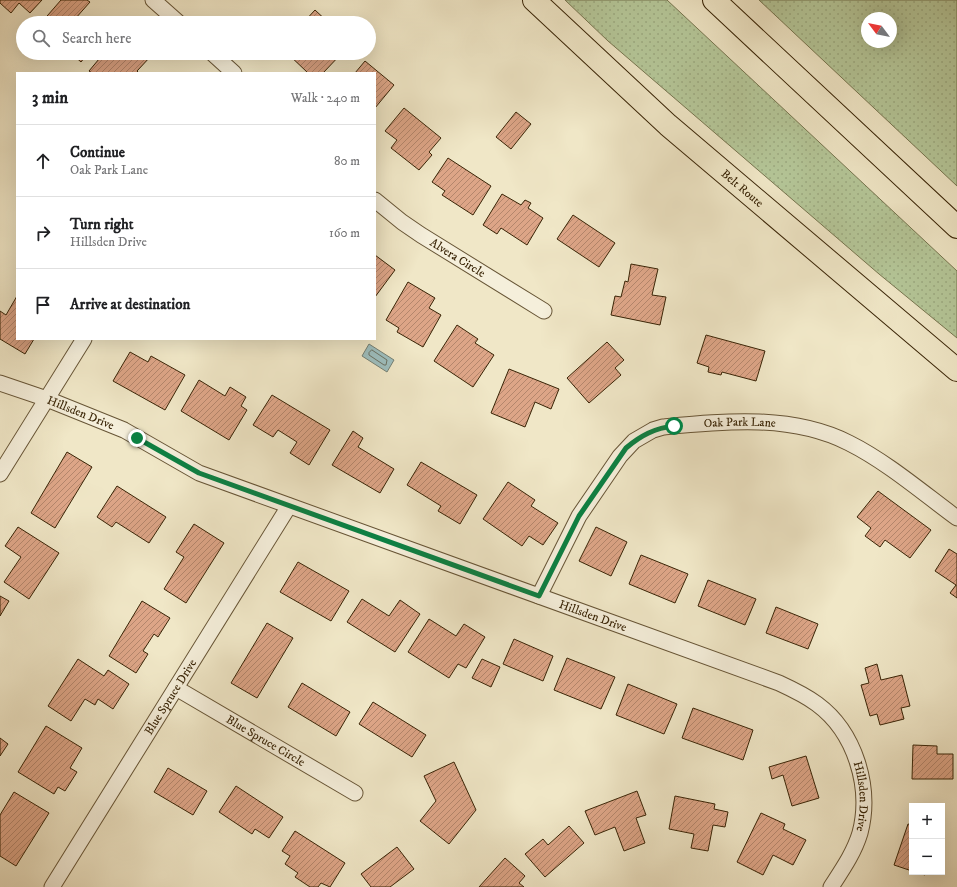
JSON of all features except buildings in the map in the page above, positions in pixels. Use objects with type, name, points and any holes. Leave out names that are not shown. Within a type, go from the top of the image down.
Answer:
[{"type":"highway","name":"Belt Route","points":[[534,0],[668,125],[957,370]]},
{"type":"highway","points":[[714,0],[957,227]]},
{"type":"street","points":[[153,0],[171,16]]},
{"type":"street","points":[[220,60],[233,72]]},
{"type":"street","name":"Alvera Circle","points":[[376,201],[397,219],[421,235],[544,311]]},
{"type":"street","points":[[0,474],[83,340]]},
{"type":"street","name":"Hillsden Drive","points":[[0,383],[47,399],[124,430],[199,473],[779,683],[805,696],[829,715],[844,733],[854,754],[861,775],[864,804],[860,833],[854,848],[831,887]]},
{"type":"street","name":"Oak Park Lane","points":[[539,596],[579,516],[620,456],[634,441],[653,430],[663,427],[759,422],[785,423],[809,428],[849,442],[957,518]]},
{"type":"street","name":"Blue Spruce Drive","points":[[52,887],[289,506]]},
{"type":"street","name":"Blue Spruce Circle","points":[[176,688],[355,793]]},
{"type":"green space","points":[[565,0],[667,0],[957,271],[957,338],[879,274],[608,41]]},
{"type":"green space","points":[[759,0],[957,0],[957,186]]},
{"type":"water","points":[[369,344],[394,360],[387,372],[362,356]]},
{"type":"route","points":[[137,438],[181,465],[199,473],[539,596],[553,565],[579,516],[626,448],[643,435],[653,430],[674,426]]}]
